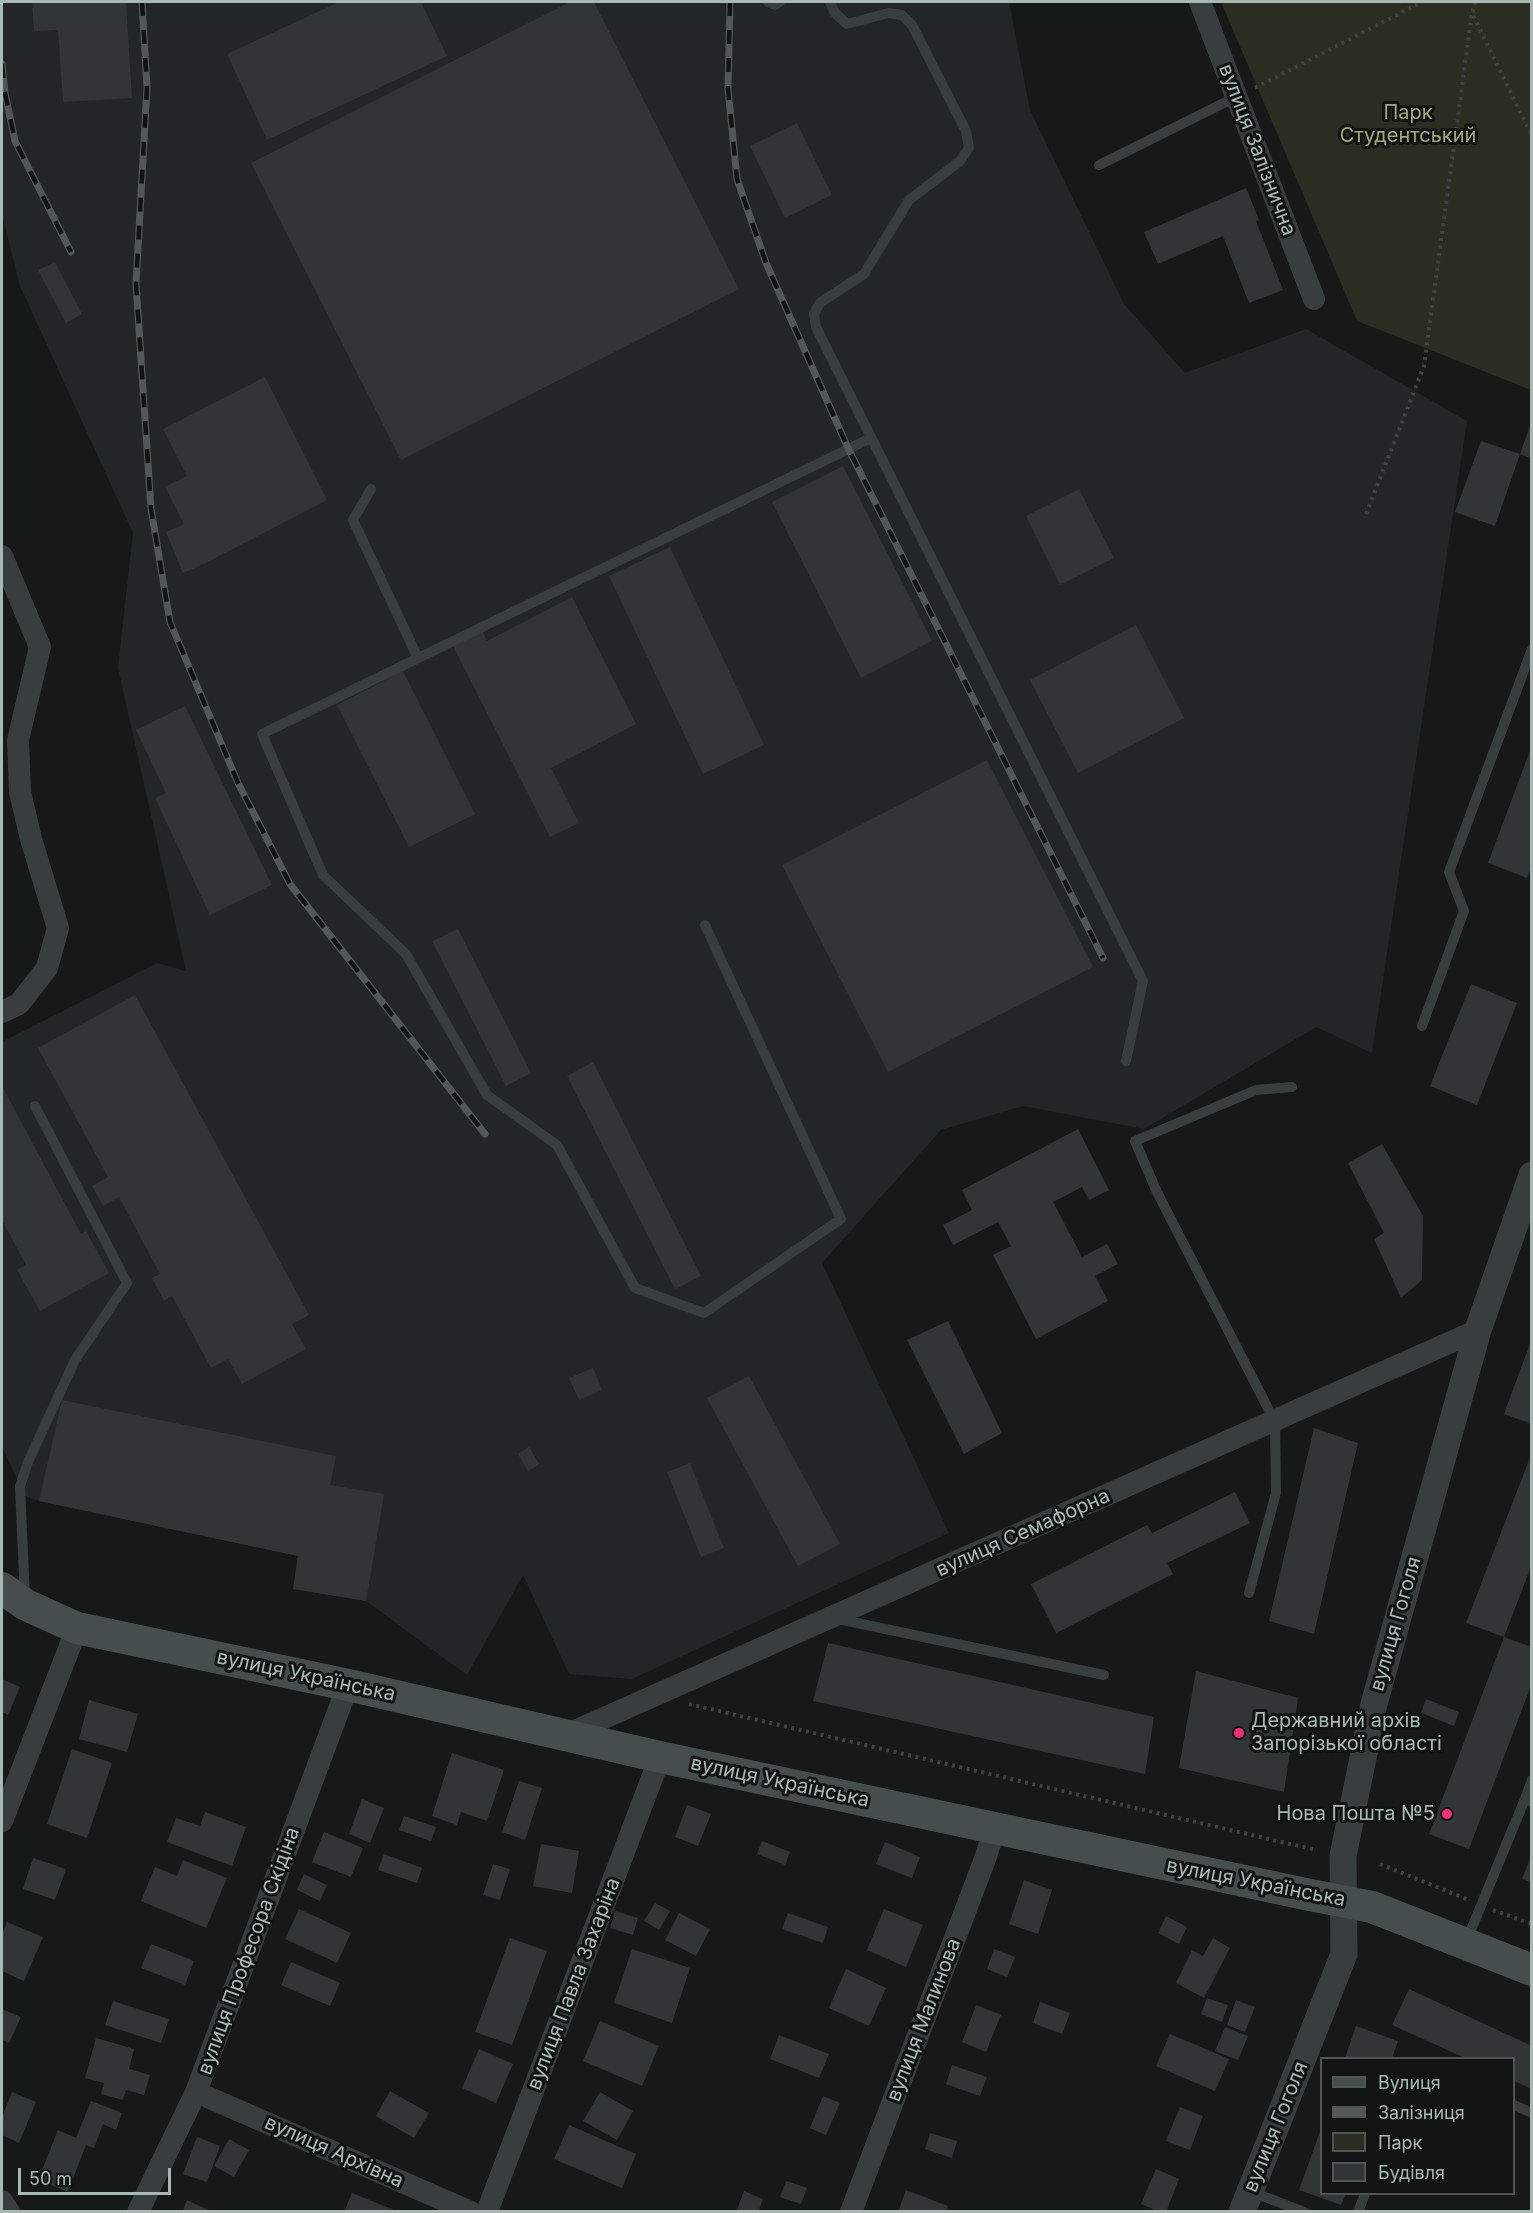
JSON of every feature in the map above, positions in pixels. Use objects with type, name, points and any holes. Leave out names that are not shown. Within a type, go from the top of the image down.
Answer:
[{"type":"main road","name":"вулиця Українська","points":[[10,1599],[77,1628],[348,1685],[660,1757],[1372,1907],[1532,1970]]},
{"type":"street","name":"вулиця Залізнична","points":[[1200,2],[1314,299]]},
{"type":"street","points":[[2,556],[40,647],[18,740],[20,792],[58,928],[47,968],[19,1004],[2,1012]]},
{"type":"street","name":"вулиця Гоголя","points":[[1245,2203],[1344,1953],[1342,1856],[1374,1704],[1478,1330],[1532,1175]]},
{"type":"street","name":"вулиця Семафорна","points":[[568,1734],[1478,1330]]},
{"type":"street","points":[[2,1821],[77,1628]]},
{"type":"street","name":"вулиця Професора Скідіна","points":[[138,2211],[196,2092],[348,1685]]},
{"type":"street","name":"вулиця Павла Захаріна","points":[[487,2211],[660,1757]]},
{"type":"street","name":"вулиця Малинова","points":[[851,2211],[995,1828]]},
{"type":"street","name":"вулиця Архівна","points":[[196,2092],[471,2211]]},
{"type":"street","points":[[2,2201],[9,2211]]},
{"type":"lane","points":[[768,2],[775,5],[780,2]]},
{"type":"lane","points":[[830,2],[836,13],[848,24],[888,13],[902,15],[912,25],[966,131],[969,148],[960,161],[909,200],[864,274],[820,303],[814,314],[816,327],[1143,981],[1125,1061]]},
{"type":"lane","points":[[1099,165],[1236,97]]},
{"type":"lane","points":[[705,925],[841,1219],[704,1313],[635,1288],[557,1145],[487,1095],[406,954],[323,875],[262,734],[871,438]]},
{"type":"lane","points":[[371,489],[354,520],[418,658]]},
{"type":"lane","points":[[1422,1026],[1464,911],[1449,872],[1532,649]]},
{"type":"lane","points":[[1249,1593],[1276,1493],[1275,1422],[1157,1192],[1136,1141],[1256,1090],[1292,1087]]},
{"type":"lane","points":[[10,1599],[21,1486],[28,1462],[75,1360],[128,1283],[35,1106]]},
{"type":"lane","points":[[832,1617],[1104,1675]]},
{"type":"lane","points":[[1465,1944],[1480,1905],[1528,1801],[1532,1780]]},
{"type":"lane","points":[[1515,2105],[1532,2113]]},
{"type":"lane","points":[[1358,2211],[1364,2195]]},
{"type":"lane","points":[[1245,2203],[1265,2197],[1304,2211]]},
{"type":"path","points":[[1236,97],[1422,2]]},
{"type":"path","points":[[1366,514],[1424,366],[1472,13],[1476,2]]},
{"type":"path","points":[[1472,13],[1532,136]]},
{"type":"path","points":[[653,1696],[1316,1850]]},
{"type":"path","points":[[1380,1864],[1532,1924]]},
{"type":"shaded area","points":[[2,2],[1009,2],[1030,110],[1124,304],[1185,373],[1306,329],[1467,421],[1372,1053],[1316,1027],[1144,1129],[1023,1106],[941,1130],[822,1263],[949,1533],[632,1679],[569,1674],[523,1575],[467,1675],[366,1601],[293,1589],[298,1556],[39,1501],[25,1496],[2,1447],[2,1042],[157,963],[186,971],[118,668],[133,533],[20,286],[2,215]]},
{"type":"green space","name":"Парк Студентський","points":[[1221,2],[1531,2],[1531,390],[1357,321]]},
{"type":"building","points":[[32,2],[126,2],[132,98],[63,102],[58,30],[34,31]]},
{"type":"building","points":[[339,2],[421,2],[447,56],[267,140],[227,54]]},
{"type":"building","points":[[570,2],[594,2],[739,289],[401,460],[251,163]]},
{"type":"building","points":[[797,123],[832,195],[785,218],[750,146]]},
{"type":"building","points":[[1246,188],[1259,220],[1256,221],[1283,290],[1249,303],[1223,236],[1158,264],[1144,232]]},
{"type":"building","points":[[55,262],[82,314],[66,323],[38,270]]},
{"type":"building","points":[[265,377],[327,500],[183,573],[166,532],[184,524],[165,487],[187,476],[163,429]]},
{"type":"building","points":[[1532,423],[1532,459],[1520,454]]},
{"type":"building","points":[[1481,441],[1520,454],[1495,526],[1455,512]]},
{"type":"building","points":[[843,466],[932,641],[861,678],[772,502]]},
{"type":"building","points":[[1079,489],[1114,558],[1060,585],[1026,516]]},
{"type":"building","points":[[670,547],[764,745],[703,774],[609,576]]},
{"type":"building","points":[[572,597],[636,724],[551,768],[579,823],[550,837],[453,646],[482,631],[487,641]]},
{"type":"building","points":[[1136,625],[1184,718],[1078,773],[1030,680]]},
{"type":"building","points":[[403,671],[475,814],[409,847],[337,705]]},
{"type":"building","points":[[185,706],[272,885],[210,915],[155,798],[166,793],[136,730]]},
{"type":"building","points":[[1531,748],[1532,865],[1527,878],[1488,863]]},
{"type":"building","points":[[987,760],[1093,967],[888,1072],[782,865]]},
{"type":"building","points":[[458,929],[531,1073],[506,1086],[432,941]]},
{"type":"building","points":[[1471,984],[1517,1003],[1477,1105],[1430,1086]]},
{"type":"building","points":[[135,995],[309,1315],[292,1324],[306,1349],[242,1384],[228,1359],[211,1368],[172,1296],[164,1301],[152,1278],[160,1274],[119,1197],[103,1206],[92,1186],[108,1177],[38,1048]]},
{"type":"building","points":[[593,1062],[701,1276],[675,1289],[567,1076]]},
{"type":"building","points":[[2,1086],[81,1234],[86,1231],[109,1273],[40,1311],[17,1270],[26,1265],[2,1220]]},
{"type":"building","points":[[1078,1129],[1109,1190],[1089,1200],[1082,1187],[1053,1202],[1082,1257],[1107,1244],[1118,1264],[1095,1276],[1108,1301],[1036,1339],[993,1255],[1011,1246],[998,1222],[953,1245],[943,1225],[972,1210],[962,1190]]},
{"type":"building","points":[[1382,1144],[1423,1216],[1422,1280],[1401,1298],[1374,1239],[1384,1233],[1348,1163]]},
{"type":"building","points":[[948,1321],[1002,1433],[964,1454],[907,1340]]},
{"type":"building","points":[[1532,1338],[1532,1424],[1504,1414]]},
{"type":"building","points":[[593,1368],[602,1390],[579,1400],[569,1378]]},
{"type":"building","points":[[749,1376],[840,1544],[798,1566],[707,1398]]},
{"type":"building","points":[[62,1400],[336,1456],[330,1485],[384,1494],[366,1601],[293,1589],[298,1556],[39,1501]]},
{"type":"building","points":[[1314,1428],[1358,1443],[1314,1634],[1269,1621]]},
{"type":"building","points":[[529,1447],[539,1464],[528,1471],[518,1454]]},
{"type":"building","points":[[1531,1455],[1532,1564],[1504,1637],[1466,1623]]},
{"type":"building","points":[[690,1463],[724,1548],[701,1557],[667,1472]]},
{"type":"building","points":[[1235,1492],[1250,1523],[1167,1563],[1173,1574],[1056,1633],[1031,1584],[1147,1525],[1152,1533]]},
{"type":"building","points":[[1504,1637],[1532,1647],[1532,1683],[1469,1849],[1429,1834]]},
{"type":"building","points":[[828,1643],[1154,1717],[1145,1774],[813,1701]]},
{"type":"building","name":"Державний архів Запорізької області","points":[[1196,1671],[1298,1698],[1284,1792],[1179,1768]]},
{"type":"building","points":[[2,1679],[20,1687],[8,1715],[2,1712]]},
{"type":"building","points":[[1426,1699],[1459,1712],[1454,1726],[1421,1713]]},
{"type":"building","points":[[89,1700],[138,1714],[127,1752],[79,1739]]},
{"type":"building","points":[[72,1749],[112,1763],[87,1838],[47,1824]]},
{"type":"building","points":[[452,1753],[504,1770],[487,1821],[461,1812],[457,1825],[432,1816]]},
{"type":"building","points":[[519,1781],[542,1788],[525,1840],[502,1832]]},
{"type":"building","points":[[362,1799],[384,1808],[370,1843],[349,1834]]},
{"type":"building","points":[[687,1805],[711,1814],[698,1846],[675,1837]]},
{"type":"building","points":[[205,1812],[246,1827],[232,1866],[167,1842],[176,1818],[200,1826]]},
{"type":"building","points":[[404,1816],[436,1827],[431,1841],[399,1830]]},
{"type":"building","points":[[324,1832],[363,1848],[351,1877],[312,1862]]},
{"type":"building","points":[[762,1841],[790,1852],[785,1865],[757,1854]]},
{"type":"building","points":[[885,1842],[920,1857],[912,1878],[876,1864]]},
{"type":"building","points":[[541,1844],[579,1851],[572,1893],[533,1886]]},
{"type":"building","points":[[384,1854],[422,1868],[417,1883],[378,1870]]},
{"type":"building","points":[[1532,1854],[1532,1883],[1522,1879]]},
{"type":"building","points":[[33,1858],[66,1869],[55,1900],[23,1889]]},
{"type":"building","points":[[183,1860],[227,1878],[206,1928],[141,1901],[155,1867],[177,1876]]},
{"type":"building","points":[[493,1864],[510,1869],[500,1900],[483,1895]]},
{"type":"building","points":[[304,1874],[327,1885],[320,1901],[297,1890]]},
{"type":"building","points":[[1024,1880],[1052,1890],[1038,1934],[1009,1924]]},
{"type":"building","points":[[655,1903],[670,1911],[659,1930],[644,1921]]},
{"type":"building","points":[[299,1909],[351,1933],[337,1963],[285,1939]]},
{"type":"building","points":[[884,1909],[923,1925],[906,1967],[867,1950]]},
{"type":"building","points":[[615,1911],[638,1918],[633,1935],[610,1928]]},
{"type":"building","points":[[679,1913],[710,1929],[696,1956],[665,1940]]},
{"type":"building","points":[[788,1913],[828,1927],[823,1943],[782,1929]]},
{"type":"building","points":[[1166,1916],[1187,1927],[1179,1944],[1158,1933]]},
{"type":"building","points":[[7,1922],[43,1937],[24,1981],[2,1971],[2,1935]]},
{"type":"building","points":[[510,1938],[547,1951],[512,2045],[475,2032]]},
{"type":"building","points":[[1213,1938],[1230,1948],[1204,1998],[1176,1983],[1192,1950],[1203,1956]]},
{"type":"building","points":[[151,1944],[194,1961],[185,1985],[141,1968]]},
{"type":"building","points":[[632,1949],[690,1968],[672,2023],[614,2003]]},
{"type":"building","points":[[994,1949],[1015,1957],[1007,1977],[987,1969]]},
{"type":"building","points":[[291,1962],[340,1983],[330,2006],[281,1985]]},
{"type":"building","points":[[846,1969],[886,1988],[869,2026],[829,2008]]},
{"type":"building","points":[[1409,1989],[1532,2046],[1532,2089],[1515,2081],[1515,2057],[1463,2057],[1392,2025]]},
{"type":"building","points":[[1207,1998],[1228,2005],[1222,2022],[1201,2014]]},
{"type":"building","points":[[1236,2000],[1255,2007],[1245,2032],[1227,2025]]},
{"type":"building","points":[[113,2001],[169,2019],[161,2043],[105,2025]]},
{"type":"building","points":[[1040,2002],[1070,2013],[1062,2034],[1033,2023]]},
{"type":"building","points":[[976,2005],[1001,2015],[986,2052],[962,2042]]},
{"type":"building","points":[[2,2009],[21,2017],[9,2043],[2,2040]]},
{"type":"building","points":[[600,2021],[659,2046],[642,2086],[583,2061]]},
{"type":"building","points":[[1356,2026],[1398,2041],[1392,2057],[1345,2057]]},
{"type":"building","points":[[1225,2027],[1248,2036],[1238,2060],[1215,2051]]},
{"type":"building","points":[[1170,2034],[1229,2059],[1215,2091],[1156,2066]]},
{"type":"building","points":[[779,2035],[829,2054],[819,2078],[770,2059]]},
{"type":"building","points":[[96,2038],[134,2049],[129,2069],[150,2075],[144,2095],[126,2090],[123,2100],[101,2094],[104,2083],[85,2078]]},
{"type":"building","points":[[479,2049],[513,2064],[496,2103],[462,2088]]},
{"type":"building","points":[[952,2065],[987,2077],[980,2096],[946,2084]]},
{"type":"building","points":[[390,2091],[429,2113],[414,2138],[376,2116]]},
{"type":"building","points":[[12,2092],[36,2102],[19,2143],[2,2135],[2,2117]]},
{"type":"building","points":[[600,2092],[633,2111],[617,2140],[583,2121]]},
{"type":"building","points":[[823,2096],[840,2103],[826,2135],[810,2128]]},
{"type":"building","points":[[91,2101],[122,2113],[116,2130],[103,2124],[94,2148],[86,2145],[68,2192],[38,2180],[58,2130],[76,2138]]},
{"type":"building","points":[[1180,2107],[1203,2116],[1190,2150],[1166,2141]]},
{"type":"building","points":[[569,2125],[636,2154],[622,2188],[554,2159]]},
{"type":"building","points":[[1320,2132],[1320,2195],[1346,2195],[1341,2205],[1299,2190]]},
{"type":"building","points":[[930,2133],[957,2141],[952,2158],[925,2149]]},
{"type":"building","points":[[197,2137],[220,2146],[207,2182],[183,2174]]},
{"type":"building","points":[[229,2139],[249,2150],[234,2177],[214,2166]]},
{"type":"building","points":[[1156,2169],[1179,2179],[1166,2212],[1160,2212],[1141,2204]]},
{"type":"building","points":[[786,2181],[807,2188],[801,2204],[780,2197]]},
{"type":"building","points":[[906,2190],[948,2206],[946,2212],[898,2212]]},
{"type":"building","points":[[744,2191],[763,2199],[758,2212],[736,2212]]},
{"type":"building","points":[[352,2193],[397,2211],[397,2212],[344,2212]]},
{"type":"building","points":[[187,2200],[213,2212],[182,2212]]},
{"type":"railway","points":[[142,2],[147,87],[136,284],[151,509],[170,622],[238,783],[290,884],[485,1134]]},
{"type":"railway","points":[[730,2],[728,89],[737,179],[766,263],[848,448],[1103,958]]},
{"type":"railway","points":[[2,64],[5,93],[15,141],[71,252]]},
{"type":"place","name":"Державний архів Запорізької області","points":[[1239,1733]]},
{"type":"place","name":"Нова Пошта №5","points":[[1447,1814]]}]
